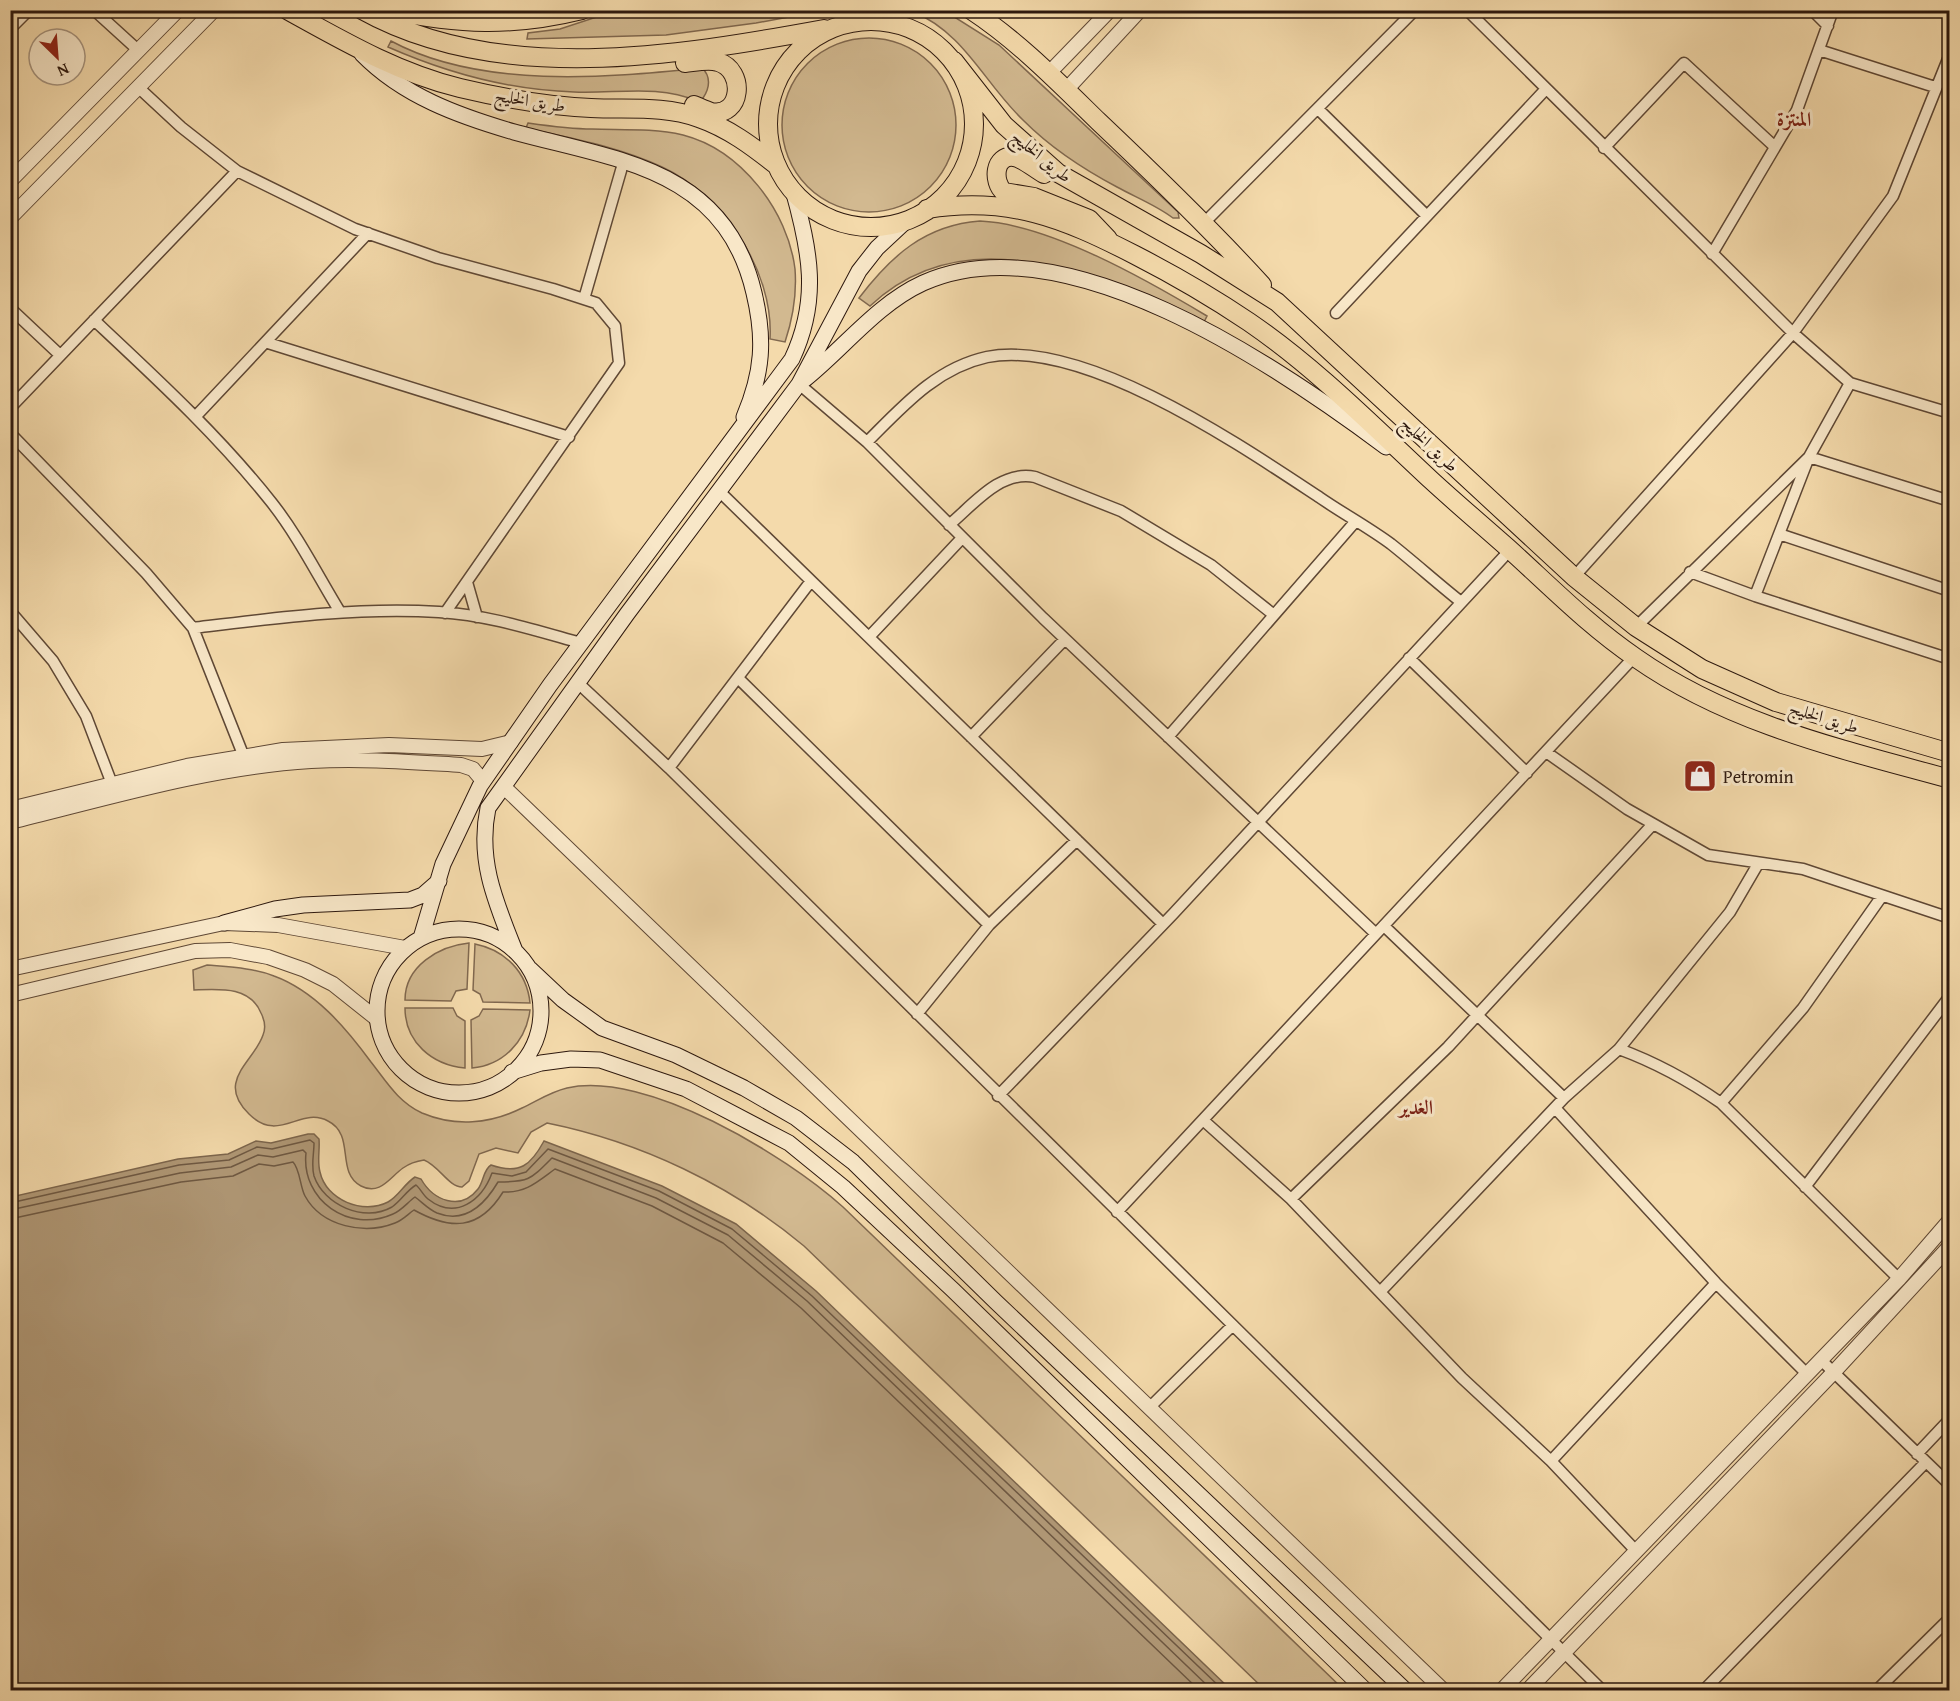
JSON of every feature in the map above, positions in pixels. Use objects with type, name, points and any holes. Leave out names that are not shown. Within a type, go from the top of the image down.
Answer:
[{"type":"main road","name":"طريق الخليج","points":[[287,10],[356,48],[430,80],[537,101],[590,108],[643,108],[680,112],[736,135],[776,165]]},
{"type":"main road","points":[[362,10],[393,27],[464,49],[557,56],[699,50],[869,21],[901,25],[930,39],[954,61],[969,88],[975,118],[972,148],[960,177],[941,200],[907,220],[892,225],[868,227],[843,224],[821,214],[801,200],[776,165],[768,122],[773,92],[788,64],[809,42],[837,27]]},
{"type":"main road","points":[[389,10],[462,22],[490,24],[518,23],[582,10]]},
{"type":"main road","points":[[971,10],[1017,44],[1049,73],[1205,222],[1277,302]]},
{"type":"main road","points":[[356,48],[383,73],[438,106],[513,132],[624,160],[654,171],[697,198],[724,227],[750,275],[762,327],[758,378],[736,438]]},
{"type":"main road","points":[[537,101],[624,96],[657,98],[692,104],[713,112],[727,109],[736,99],[739,89],[732,72],[716,61],[612,67],[582,65],[557,56]]},
{"type":"main road","name":"طريق الخليج","points":[[954,61],[1004,125],[1058,173],[1201,254],[1277,302],[1574,578],[1636,627],[1702,669],[1766,699],[1950,753]]},
{"type":"main road","points":[[1112,243],[1089,219],[1034,197],[1004,192],[996,180],[995,172],[1000,164],[1009,158],[1016,158],[1098,203],[1129,215]]},
{"type":"main road","points":[[421,938],[455,835],[483,781],[582,643],[785,372],[805,327],[809,310],[810,269],[793,190]]},
{"type":"main road","name":"طريق الخليج","points":[[927,209],[983,204],[1026,209],[1112,243],[1183,280],[1250,322],[1338,391],[1432,481],[1575,610],[1634,657],[1674,682],[1754,721],[1801,738],[1950,779]]},
{"type":"main road","points":[[515,951],[492,893],[484,841],[488,807],[577,682],[799,384],[859,271],[877,248],[907,220]]},
{"type":"main road","points":[[799,384],[895,300],[921,284],[947,274],[975,268],[1010,267],[1039,270],[1071,276],[1119,292],[1239,348],[1300,384],[1432,481]]},
{"type":"main road","points":[[224,923],[275,909],[303,905],[410,900],[423,895],[439,881]]},
{"type":"main road","points":[[530,969],[539,991],[541,1015],[537,1039],[523,1063],[502,1081],[476,1091],[448,1093],[422,1085],[400,1069],[384,1046],[376,1019],[379,992],[390,966],[405,948],[421,938],[449,929],[473,930],[496,937],[515,951],[562,1000],[602,1028],[676,1055],[744,1088],[796,1118],[853,1162],[996,1302],[1405,1690]]},
{"type":"main road","points":[[512,1072],[542,1063],[571,1059],[600,1060],[686,1089],[789,1143],[843,1187],[953,1290],[1365,1690]]},
{"type":"street","points":[[10,29],[29,10]]},
{"type":"street","points":[[94,10],[139,51]]},
{"type":"street","points":[[10,181],[178,10]]},
{"type":"street","points":[[10,219],[214,10]]},
{"type":"street","points":[[1049,73],[1110,10]]},
{"type":"street","points":[[1066,90],[1140,10]]},
{"type":"street","points":[[1467,10],[1545,90],[1793,333],[1850,383],[1950,413]]},
{"type":"street","points":[[1812,10],[1828,26]]},
{"type":"street","points":[[1712,254],[1797,110],[1833,10]]},
{"type":"street","points":[[1205,222],[1319,110],[1411,12]]},
{"type":"street","points":[[1819,50],[1935,87]]},
{"type":"street","points":[[1574,578],[1793,333],[1893,196],[1950,54]]},
{"type":"street","points":[[1604,148],[1684,63],[1775,147]]},
{"type":"street","points":[[139,88],[181,128],[237,171],[368,233],[438,258],[596,303],[615,326],[619,363],[445,613]]},
{"type":"street","points":[[1336,312],[1545,90]]},
{"type":"street","points":[[1319,110],[1427,216]]},
{"type":"street","points":[[584,299],[624,160]]},
{"type":"street","points":[[10,408],[237,171]]},
{"type":"street","points":[[196,416],[268,343],[368,233]]},
{"type":"street","points":[[10,308],[60,356]]},
{"type":"street","points":[[94,320],[196,416],[274,505],[340,612]]},
{"type":"street","points":[[268,343],[568,437]]},
{"type":"street","points":[[867,442],[932,381],[961,366],[986,357],[1016,354],[1050,359],[1096,373],[1164,403],[1229,437],[1389,543],[1461,602]]},
{"type":"street","points":[[1755,596],[1809,457],[1850,383]]},
{"type":"street","points":[[799,384],[867,442],[1065,639],[1257,823],[1380,930],[1564,1098]]},
{"type":"street","points":[[10,433],[146,573],[193,628],[244,757]]},
{"type":"street","points":[[1809,457],[1950,501]]},
{"type":"street","points":[[1636,627],[1809,457]]},
{"type":"street","points":[[949,525],[1002,480],[1021,474],[1035,477],[1121,511],[1211,565],[1274,615]]},
{"type":"street","points":[[719,491],[1163,924]]},
{"type":"street","points":[[1168,737],[1355,522]]},
{"type":"street","points":[[1779,534],[1950,591]]},
{"type":"street","points":[[869,637],[962,538]]},
{"type":"street","points":[[998,1096],[1163,924],[1510,549]]},
{"type":"street","points":[[1690,572],[1755,596],[1950,659]]},
{"type":"street","points":[[669,768],[811,581]]},
{"type":"street","points":[[466,582],[477,617]]},
{"type":"street","points":[[10,611],[53,661],[86,716],[112,784]]},
{"type":"street","points":[[193,628],[340,612],[445,613],[499,620],[582,643]]},
{"type":"street","points":[[971,737],[1065,639]]},
{"type":"street","points":[[1117,1212],[1634,657]]},
{"type":"street","points":[[1409,658],[1527,772]]},
{"type":"street","points":[[738,678],[989,925]]},
{"type":"street","points":[[577,682],[669,768],[998,1096],[1602,1690]]},
{"type":"street","points":[[10,808],[112,784],[283,750],[389,745],[482,749],[511,742]]},
{"type":"street","points":[[1546,752],[1653,824],[1708,855],[1803,869],[1950,918]]},
{"type":"street","points":[[10,822],[151,788],[244,769],[309,761],[375,759],[461,765],[473,769],[483,781]]},
{"type":"street","points":[[504,787],[1443,1690]]},
{"type":"street","points":[[1291,1199],[1448,1047],[1653,824]]},
{"type":"street","points":[[917,1014],[989,925],[1077,840]]},
{"type":"street","points":[[1380,1292],[1564,1098],[1618,1049],[1730,912],[1758,864]]},
{"type":"street","points":[[1721,1103],[1803,1008],[1882,896]]},
{"type":"street","points":[[10,969],[224,923],[278,925],[405,948]]},
{"type":"street","points":[[10,995],[195,951],[230,950],[268,957],[305,970],[333,984],[376,1019]]},
{"type":"street","points":[[1805,1186],[1950,996]]},
{"type":"street","points":[[1618,1049],[1659,1064],[1689,1080],[1721,1103],[1899,1279]]},
{"type":"street","points":[[1556,1109],[1716,1283],[1807,1374]]},
{"type":"street","points":[[1203,1120],[1291,1199],[1462,1378],[1551,1461],[1637,1552]]},
{"type":"street","points":[[1502,1690],[1899,1279],[1950,1220]]},
{"type":"street","points":[[1528,1690],[1833,1373],[1950,1246]]},
{"type":"street","points":[[1551,1461],[1716,1283]]},
{"type":"street","points":[[1149,1408],[1232,1326]]},
{"type":"street","points":[[1821,1360],[1950,1485]]},
{"type":"street","points":[[1704,1690],[1921,1458],[1950,1419]]},
{"type":"street","points":[[1876,1690],[1950,1618]]},
{"type":"shaded area","points":[[615,11],[821,11],[756,23],[666,35],[527,39],[528,33],[560,29]]},
{"type":"shaded area","points":[[912,11],[945,11],[999,45],[1178,212],[1179,218],[1173,218],[1104,180],[1056,149],[1034,131],[1010,106],[947,32]]},
{"type":"shaded area","points":[[869,38],[902,45],[917,53],[930,64],[941,77],[949,92],[956,125],[949,158],[941,173],[930,186],[917,197],[902,205],[869,212],[836,205],[821,197],[808,186],[797,173],[789,158],[782,125],[789,92],[797,77],[808,64],[821,53],[836,45]]},
{"type":"shaded area","points":[[391,41],[426,56],[464,67],[503,73],[584,77],[702,68],[708,78],[708,86],[703,98],[697,101],[652,91],[574,92],[526,88],[433,65],[388,47]]},
{"type":"shaded area","points":[[528,123],[576,128],[649,130],[683,135],[724,154],[742,169],[772,205],[791,247],[795,269],[795,297],[785,342],[770,339],[769,313],[754,262],[724,216],[705,196],[684,180],[646,160],[595,144],[526,128]]},
{"type":"shaded area","points":[[980,221],[1007,224],[1066,243],[1156,286],[1207,316],[1204,322],[1122,288],[1079,274],[1035,263],[992,259],[949,263],[908,278],[870,306],[859,298],[884,269],[911,245],[942,229]]},
{"type":"shaded area","points":[[469,943],[467,989],[456,991],[451,1001],[405,1000],[411,977],[417,968],[446,948]]},
{"type":"shaded area","points":[[475,944],[496,951],[513,964],[524,982],[530,1003],[483,1002],[480,994],[473,990]]},
{"type":"shaded area","points":[[207,965],[266,973],[303,991],[340,1024],[399,1097],[422,1113],[447,1120],[472,1122],[498,1118],[567,1088],[599,1086],[635,1092],[674,1104],[713,1121],[787,1164],[843,1207],[1344,1690],[1265,1690],[804,1246],[776,1224],[715,1185],[650,1154],[582,1131],[547,1123],[531,1132],[518,1153],[496,1148],[479,1154],[469,1181],[462,1187],[453,1184],[424,1160],[406,1166],[374,1189],[361,1186],[353,1180],[349,1172],[341,1135],[328,1121],[308,1118],[270,1126],[260,1122],[239,1102],[236,1082],[263,1035],[263,1018],[256,1004],[242,994],[224,990],[194,990],[193,970]]},
{"type":"shaded area","points":[[405,1008],[453,1008],[457,1016],[465,1021],[465,1068],[442,1062],[423,1050],[410,1031]]},
{"type":"shaded area","points":[[483,1009],[530,1010],[524,1032],[511,1050],[494,1062],[472,1068],[471,1020],[479,1016]]},
{"type":"water","points":[[314,1134],[319,1139],[319,1168],[324,1182],[338,1197],[357,1206],[378,1206],[388,1202],[415,1177],[421,1179],[432,1193],[440,1197],[447,1200],[463,1200],[478,1189],[486,1170],[491,1165],[510,1169],[523,1166],[529,1162],[544,1141],[662,1186],[736,1224],[816,1291],[1231,1690],[11,1690],[11,1197],[178,1159],[228,1154],[256,1141],[271,1143]]},
{"type":"place","name":"Petromin","points":[[1700,776]]},
{"type":"district","name":"المنتزة","points":[[1794,118]]},
{"type":"district","name":"الغدير","points":[[1416,1106]]}]
